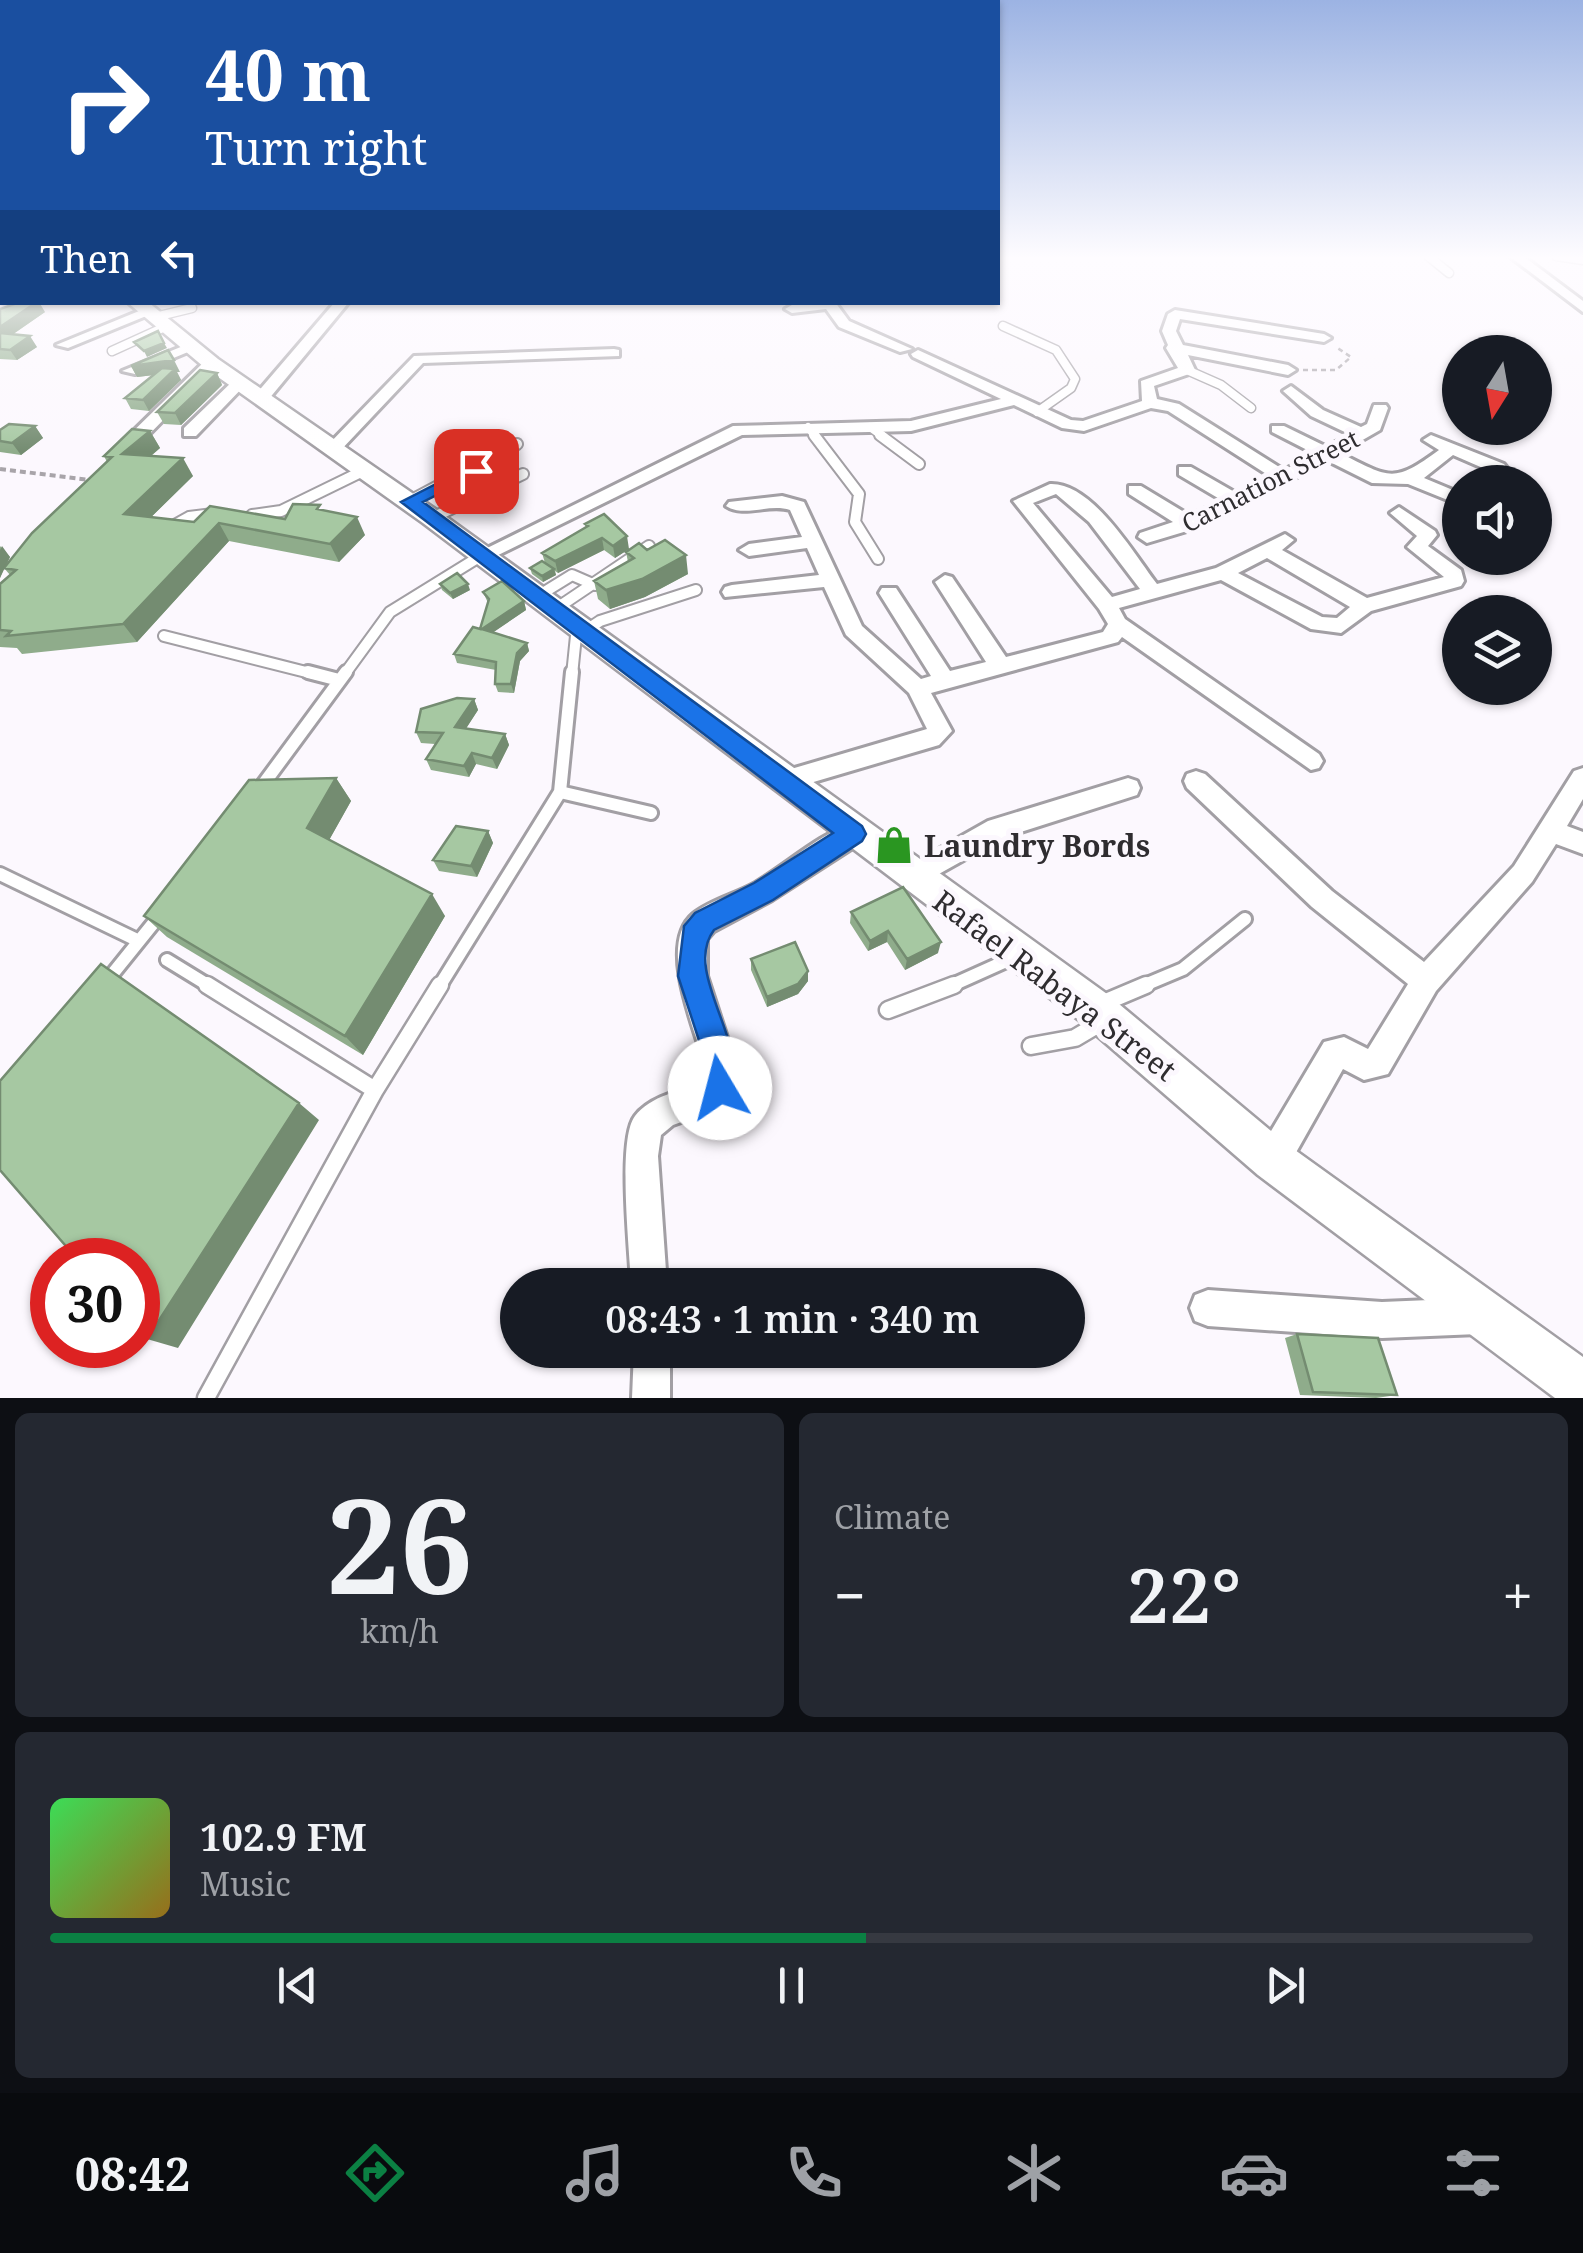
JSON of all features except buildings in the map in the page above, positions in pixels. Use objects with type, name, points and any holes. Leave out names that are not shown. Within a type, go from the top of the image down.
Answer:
[{"type":"main road","name":"Rafael Rabaya Street","points":[[172,325],[251,389],[421,510],[480,558],[1100,1013],[1273,1160],[1583,1388]]},
{"type":"street","points":[[190,432],[251,389],[323,321]]},
{"type":"street","points":[[842,321],[1037,412],[1084,426],[1150,403],[1173,407],[1283,477]]},
{"type":"street","points":[[844,324],[862,321]]},
{"type":"street","points":[[1150,403],[1146,384],[1187,370],[1174,348],[1170,321]]},
{"type":"street","points":[[1220,321],[1324,338]]},
{"type":"street","points":[[63,345],[172,325]]},
{"type":"street","points":[[130,371],[172,325]]},
{"type":"street","points":[[94,480],[172,325]]},
{"type":"street","points":[[1174,348],[1288,370]]},
{"type":"street","points":[[333,448],[419,359],[614,353]]},
{"type":"street","points":[[1291,391],[1317,413],[1362,434]]},
{"type":"street","points":[[480,558],[739,430],[926,424],[1013,401]]},
{"type":"street","name":"Carnation Street","points":[[1147,537],[1190,524],[1374,428],[1380,408]]},
{"type":"street","points":[[1278,429],[1378,479],[1411,479],[1442,492]]},
{"type":"street","points":[[1431,440],[1487,465]]},
{"type":"street","points":[[1411,479],[1451,450]]},
{"type":"street","points":[[1185,472],[1237,501]]},
{"type":"street","points":[[1153,594],[1083,504],[1060,488],[1022,501],[1112,622],[1311,761]]},
{"type":"street","points":[[1135,490],[1190,524]]},
{"type":"street","points":[[735,506],[792,501],[853,630],[917,688],[940,731],[932,739],[783,780]]},
{"type":"street","points":[[1223,573],[1330,627],[1341,626],[1364,606],[1454,581],[1454,575],[1417,547],[1428,536],[1426,530],[1398,513]]},
{"type":"street","points":[[749,550],[814,541]]},
{"type":"street","points":[[917,688],[1001,667],[1112,622],[1153,594],[1223,573],[1277,545],[1364,606]]},
{"type":"street","points":[[732,592],[831,580]]},
{"type":"street","points":[[945,582],[1001,667]]},
{"type":"street","points":[[889,593],[945,681]]},
{"type":"street","points":[[1273,1160],[1335,1053],[1344,1052],[1364,1065],[1377,1063],[1426,981],[1523,874],[1583,778]]},
{"type":"street","points":[[1196,780],[1322,899],[1426,981]]},
{"type":"street","points":[[912,877],[997,828],[1128,788]]},
{"type":"street","points":[[1549,830],[1583,843]]},
{"type":"street","points":[[648,1268],[642,1156],[646,1127],[663,1113],[710,1098],[720,1088],[724,1074],[693,976],[694,935],[704,922],[763,892],[853,834]]},
{"type":"street","points":[[1208,1308],[1382,1320],[1483,1316]]},
{"type":"street","points":[[651,1398],[652,1368]]},
{"type":"lane","points":[[112,350],[172,325]]},
{"type":"lane","points":[[1003,326],[1044,342],[1070,364],[1076,379],[1071,388],[1037,412]]},
{"type":"lane","points":[[1187,370],[1208,378],[1251,408]]},
{"type":"lane","points":[[808,427],[859,494],[855,522],[878,559]]},
{"type":"lane","points":[[870,427],[919,464]]},
{"type":"lane","points":[[421,510],[476,471],[490,456],[517,444]]},
{"type":"lane","points":[[235,515],[272,514],[365,470]]},
{"type":"lane","points":[[421,510],[524,474]]},
{"type":"lane","points":[[170,527],[189,517],[222,515]]},
{"type":"lane","points":[[563,616],[595,585],[649,546]]},
{"type":"lane","points":[[246,807],[390,612],[480,558]]},
{"type":"lane","points":[[206,1398],[375,1090],[560,792],[563,616],[572,575],[595,585]]},
{"type":"lane","points":[[563,616],[600,621],[696,590]]},
{"type":"lane","points":[[164,636],[339,680]]},
{"type":"lane","points":[[560,792],[650,813]]},
{"type":"lane","points":[[0,874],[140,940]]},
{"type":"lane","points":[[102,987],[175,896]]},
{"type":"lane","points":[[1031,1046],[1074,1038],[1100,1013],[1183,970],[1245,919]]},
{"type":"lane","points":[[888,1010],[986,973],[1021,954]]},
{"type":"lane","points":[[167,960],[375,1090]]},
{"type":"path","points":[[1288,370],[1336,370],[1351,357],[1324,338]]},
{"type":"path","points":[[0,468],[94,480]]},
{"type":"place","name":"Laundry Bords","points":[[894,845]]},
{"type":"route","points":[[476,471],[410,502],[853,834],[763,892],[697,928],[690,959],[722,1065],[720,1088]]}]
